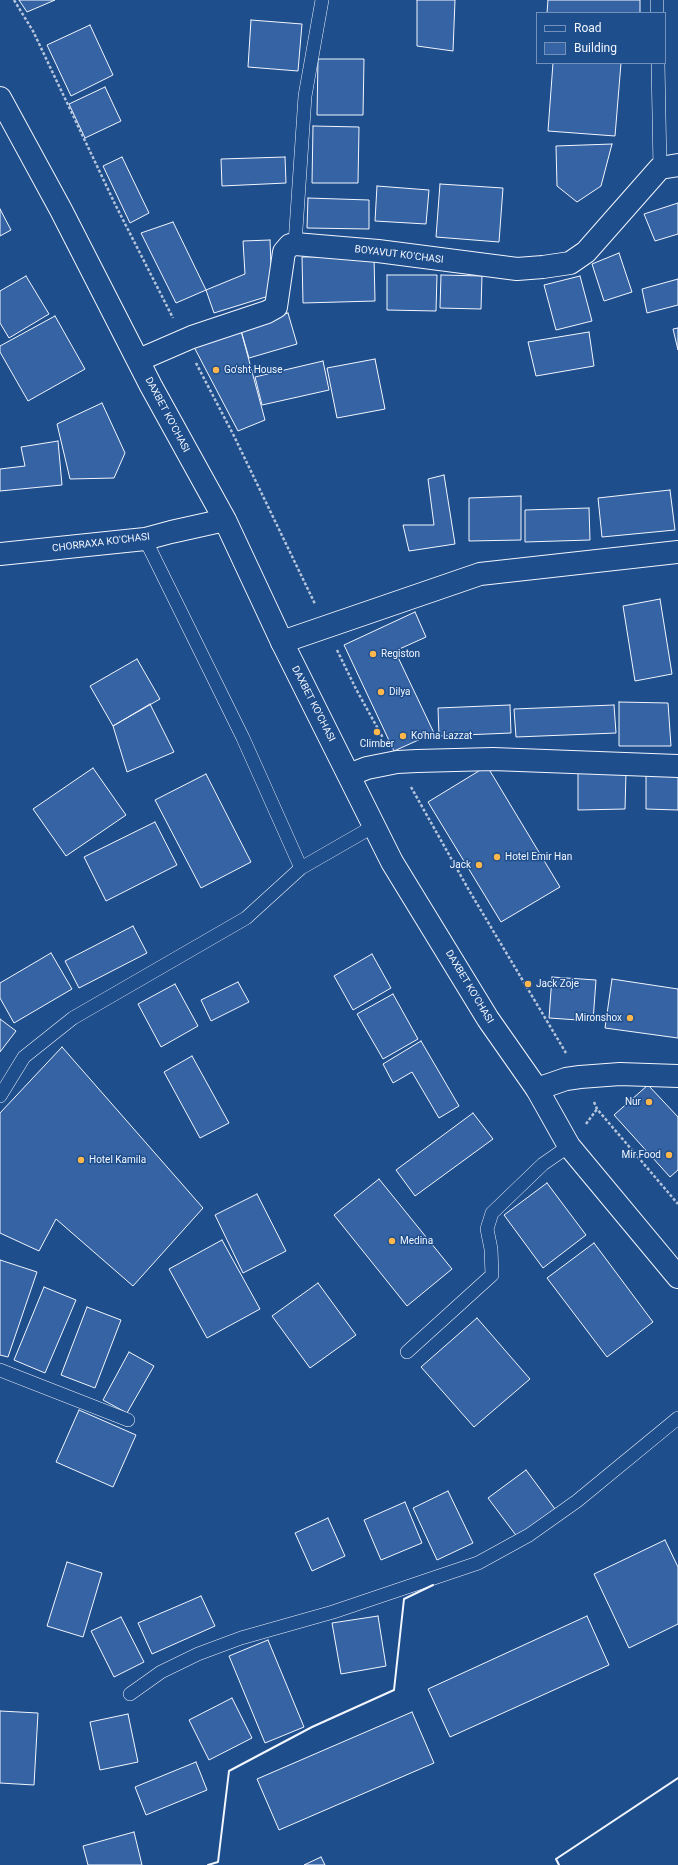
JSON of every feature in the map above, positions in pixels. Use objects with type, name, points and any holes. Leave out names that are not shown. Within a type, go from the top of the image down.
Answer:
[{"type":"street","name":"DAXBET KO'CHASI","points":[[0,98],[225,520],[282,642],[392,862],[488,1019],[537,1089],[570,1146],[678,1276]]},
{"type":"street","name":"BOYAVUT KO'CHASI","points":[[295,244],[378,251],[517,269],[543,268],[570,263],[586,252],[669,167]]},
{"type":"street","points":[[139,360],[192,337],[267,312],[276,307],[284,252],[290,245],[295,244]]},
{"type":"street","name":"CHORRAXA KO'CHASI","points":[[0,554],[145,539],[225,520]]},
{"type":"street","points":[[282,642],[480,574],[678,552]]},
{"type":"street","points":[[349,775],[367,768],[397,762],[432,760],[493,759],[678,766]]},
{"type":"street","points":[[537,1089],[566,1079],[580,1077],[620,1074],[678,1076]]},
{"type":"lane","points":[[295,244],[305,96],[322,0]]},
{"type":"lane","points":[[657,0],[657,12]]},
{"type":"lane","points":[[658,64],[669,167]]},
{"type":"lane","points":[[145,539],[243,738],[301,868]]},
{"type":"lane","points":[[0,1096],[24,1057],[73,1018],[246,918],[301,868],[374,826]]},
{"type":"lane","points":[[407,1352],[492,1275],[491,1249],[487,1229],[492,1213],[543,1164],[570,1146]]},
{"type":"lane","points":[[0,1370],[128,1420]]},
{"type":"lane","points":[[130,1694],[161,1672],[198,1654],[241,1638],[334,1612],[478,1563],[529,1535],[577,1501],[678,1418]]},
{"type":"building","points":[[19,0],[55,0],[27,12]]},
{"type":"building","points":[[417,0],[455,0],[453,51],[417,46]]},
{"type":"building","points":[[548,0],[640,0],[640,12],[547,12]]},
{"type":"building","points":[[251,20],[302,24],[298,71],[248,67]]},
{"type":"building","points":[[90,25],[113,75],[71,96],[47,45]]},
{"type":"building","points":[[318,59],[364,59],[363,115],[317,115]]},
{"type":"building","points":[[553,64],[621,64],[615,136],[548,131]]},
{"type":"building","points":[[105,87],[121,121],[85,138],[69,104]]},
{"type":"building","points":[[313,126],[359,127],[358,183],[312,183]]},
{"type":"building","points":[[612,144],[601,186],[577,202],[557,186],[556,146]]},
{"type":"building","points":[[122,157],[149,213],[130,223],[103,166]]},
{"type":"building","points":[[285,157],[286,183],[222,186],[221,159]]},
{"type":"building","points":[[440,184],[503,188],[499,242],[436,237]]},
{"type":"building","points":[[377,186],[429,190],[426,224],[375,221]]},
{"type":"building","points":[[308,198],[369,200],[369,229],[307,228]]},
{"type":"building","points":[[678,203],[678,234],[655,241],[644,214]]},
{"type":"building","points":[[0,209],[11,230],[0,236]]},
{"type":"building","points":[[173,222],[206,290],[176,303],[141,233]]},
{"type":"building","points":[[270,240],[272,295],[214,313],[206,290],[245,274],[243,241]]},
{"type":"building","points":[[619,253],[632,292],[604,301],[592,264]]},
{"type":"building","points":[[374,256],[375,301],[303,303],[302,257]]},
{"type":"building","points":[[387,275],[437,275],[436,311],[387,310]]},
{"type":"building","points":[[441,275],[482,276],[481,309],[440,308]]},
{"type":"building","points":[[26,276],[49,314],[9,338],[0,323],[0,291]]},
{"type":"building","points":[[580,276],[592,321],[556,330],[544,285]]},
{"type":"building","points":[[678,279],[678,305],[647,313],[642,289]]},
{"type":"building","points":[[288,313],[297,344],[249,358],[240,327]]},
{"type":"building","points":[[55,316],[85,369],[28,401],[0,352],[0,346]]},
{"type":"building","points":[[240,327],[265,420],[238,431],[194,347]]},
{"type":"building","points":[[678,328],[678,350],[673,329]]},
{"type":"building","points":[[589,332],[594,366],[536,376],[528,342]]},
{"type":"building","points":[[375,359],[385,409],[337,418],[327,368]]},
{"type":"building","points":[[323,361],[329,390],[262,405],[255,377]]},
{"type":"building","points":[[102,403],[125,453],[114,478],[70,479],[57,424]]},
{"type":"building","points":[[58,441],[62,485],[0,491],[0,469],[25,466],[21,447]]},
{"type":"building","points":[[444,475],[455,544],[409,551],[403,525],[434,525],[428,479]]},
{"type":"building","points":[[670,490],[675,530],[602,537],[598,498]]},
{"type":"building","points":[[521,496],[521,540],[469,541],[469,498]]},
{"type":"building","points":[[589,508],[590,540],[525,542],[525,510]]},
{"type":"building","points":[[660,599],[672,674],[635,681],[623,606]]},
{"type":"building","points":[[415,612],[426,637],[395,651],[434,733],[394,751],[344,645]]},
{"type":"building","points":[[137,659],[160,699],[113,726],[90,686]]},
{"type":"building","points":[[619,702],[668,703],[671,746],[619,746]]},
{"type":"building","points":[[150,704],[174,752],[127,772],[113,726]]},
{"type":"building","points":[[510,705],[511,733],[439,736],[438,708]]},
{"type":"building","points":[[614,705],[616,733],[516,737],[514,709]]},
{"type":"building","points":[[487,766],[560,887],[501,922],[428,802]]},
{"type":"building","points":[[93,768],[126,815],[66,856],[33,809]]},
{"type":"building","points":[[578,772],[626,772],[625,809],[578,810]]},
{"type":"building","points":[[678,772],[678,810],[646,809],[646,773]]},
{"type":"building","points":[[206,774],[251,862],[201,888],[155,800]]},
{"type":"building","points":[[155,822],[177,865],[106,901],[84,857]]},
{"type":"building","points":[[133,926],[147,953],[79,988],[65,961]]},
{"type":"building","points":[[51,953],[72,989],[14,1023],[0,998],[0,983]]},
{"type":"building","points":[[372,954],[391,988],[353,1010],[334,976]]},
{"type":"building","points":[[552,977],[596,980],[593,1021],[549,1018]]},
{"type":"building","points":[[612,979],[678,989],[678,1038],[605,1028]]},
{"type":"building","points":[[238,982],[249,1002],[211,1021],[201,1000]]},
{"type":"building","points":[[175,984],[198,1026],[161,1047],[138,1004]]},
{"type":"building","points":[[393,994],[418,1039],[383,1059],[357,1014]]},
{"type":"building","points":[[0,1019],[16,1031],[0,1052]]},
{"type":"building","points":[[421,1041],[459,1106],[439,1118],[412,1072],[393,1083],[383,1064]]},
{"type":"building","name":"Hotel Kamila","points":[[62,1047],[203,1208],[133,1286],[56,1219],[39,1251],[0,1233],[0,1113]]},
{"type":"building","points":[[192,1056],[229,1123],[200,1138],[164,1072]]},
{"type":"building","points":[[648,1085],[678,1117],[678,1170],[670,1177],[614,1115]]},
{"type":"building","points":[[473,1113],[493,1139],[415,1196],[396,1170]]},
{"type":"building","points":[[379,1179],[452,1269],[407,1306],[334,1215]]},
{"type":"building","points":[[547,1183],[586,1235],[543,1268],[504,1215]]},
{"type":"building","points":[[257,1194],[286,1251],[243,1273],[215,1215]]},
{"type":"building","points":[[222,1240],[260,1309],[207,1338],[169,1269]]},
{"type":"building","points":[[594,1243],[653,1322],[607,1357],[547,1278]]},
{"type":"building","points":[[0,1260],[37,1272],[8,1357],[0,1355]]},
{"type":"building","points":[[318,1283],[356,1335],[310,1368],[272,1316]]},
{"type":"building","points":[[44,1287],[76,1300],[45,1373],[14,1360]]},
{"type":"building","points":[[87,1307],[121,1320],[95,1388],[61,1375]]},
{"type":"building","points":[[477,1318],[530,1379],[474,1427],[421,1367]]},
{"type":"building","points":[[129,1352],[154,1366],[127,1413],[103,1400]]},
{"type":"building","points":[[79,1410],[136,1435],[113,1487],[56,1462]]},
{"type":"building","points":[[526,1470],[555,1509],[518,1538],[488,1498]]},
{"type":"building","points":[[448,1491],[473,1543],[437,1560],[413,1508]]},
{"type":"building","points":[[405,1502],[422,1543],[381,1560],[364,1520]]},
{"type":"building","points":[[328,1518],[345,1556],[312,1571],[295,1533]]},
{"type":"building","points":[[665,1540],[678,1567],[678,1624],[629,1648],[594,1574]]},
{"type":"building","points":[[67,1562],[102,1573],[83,1637],[47,1626]]},
{"type":"building","points":[[201,1596],[215,1626],[152,1654],[138,1623]]},
{"type":"building","points":[[378,1616],[386,1666],[341,1674],[332,1623]]},
{"type":"building","points":[[587,1616],[609,1665],[450,1737],[428,1689]]},
{"type":"building","points":[[121,1617],[144,1662],[114,1677],[91,1631]]},
{"type":"building","points":[[268,1640],[304,1727],[265,1743],[229,1656]]},
{"type":"building","points":[[232,1698],[252,1738],[209,1760],[189,1720]]},
{"type":"building","points":[[0,1711],[38,1713],[34,1785],[0,1783]]},
{"type":"building","points":[[412,1712],[434,1763],[279,1830],[257,1779]]},
{"type":"building","points":[[128,1714],[138,1762],[100,1770],[90,1722]]},
{"type":"building","points":[[196,1762],[207,1790],[146,1815],[135,1787]]},
{"type":"building","points":[[134,1832],[142,1865],[88,1865],[83,1846]]},
{"type":"building","points":[[321,1857],[325,1865],[304,1865]]},
{"type":"wall","points":[[208,1865],[218,1862],[229,1771],[312,1727],[394,1690],[404,1599],[433,1585]]},
{"type":"wall","points":[[559,1865],[556,1859],[678,1778]]},
{"type":"place","name":"Go'sht House","points":[[216,370]]},
{"type":"place","name":"Registon","points":[[373,654]]},
{"type":"place","name":"Dilya","points":[[381,692]]},
{"type":"place","name":"Climber","points":[[377,732]]},
{"type":"place","name":"Ko'hna Lazzat","points":[[403,736]]},
{"type":"place","name":"Hotel Emir Han","points":[[497,857]]},
{"type":"place","name":"Jack","points":[[479,865]]},
{"type":"place","name":"Jack Zoje","points":[[528,984]]},
{"type":"place","name":"Mironshox","points":[[630,1018]]},
{"type":"place","name":"Nur","points":[[649,1102]]},
{"type":"place","name":"Mir Food","points":[[669,1155]]},
{"type":"place","name":"Hotel Kamila","points":[[81,1160]]},
{"type":"place","name":"Medina","points":[[392,1241]]}]
